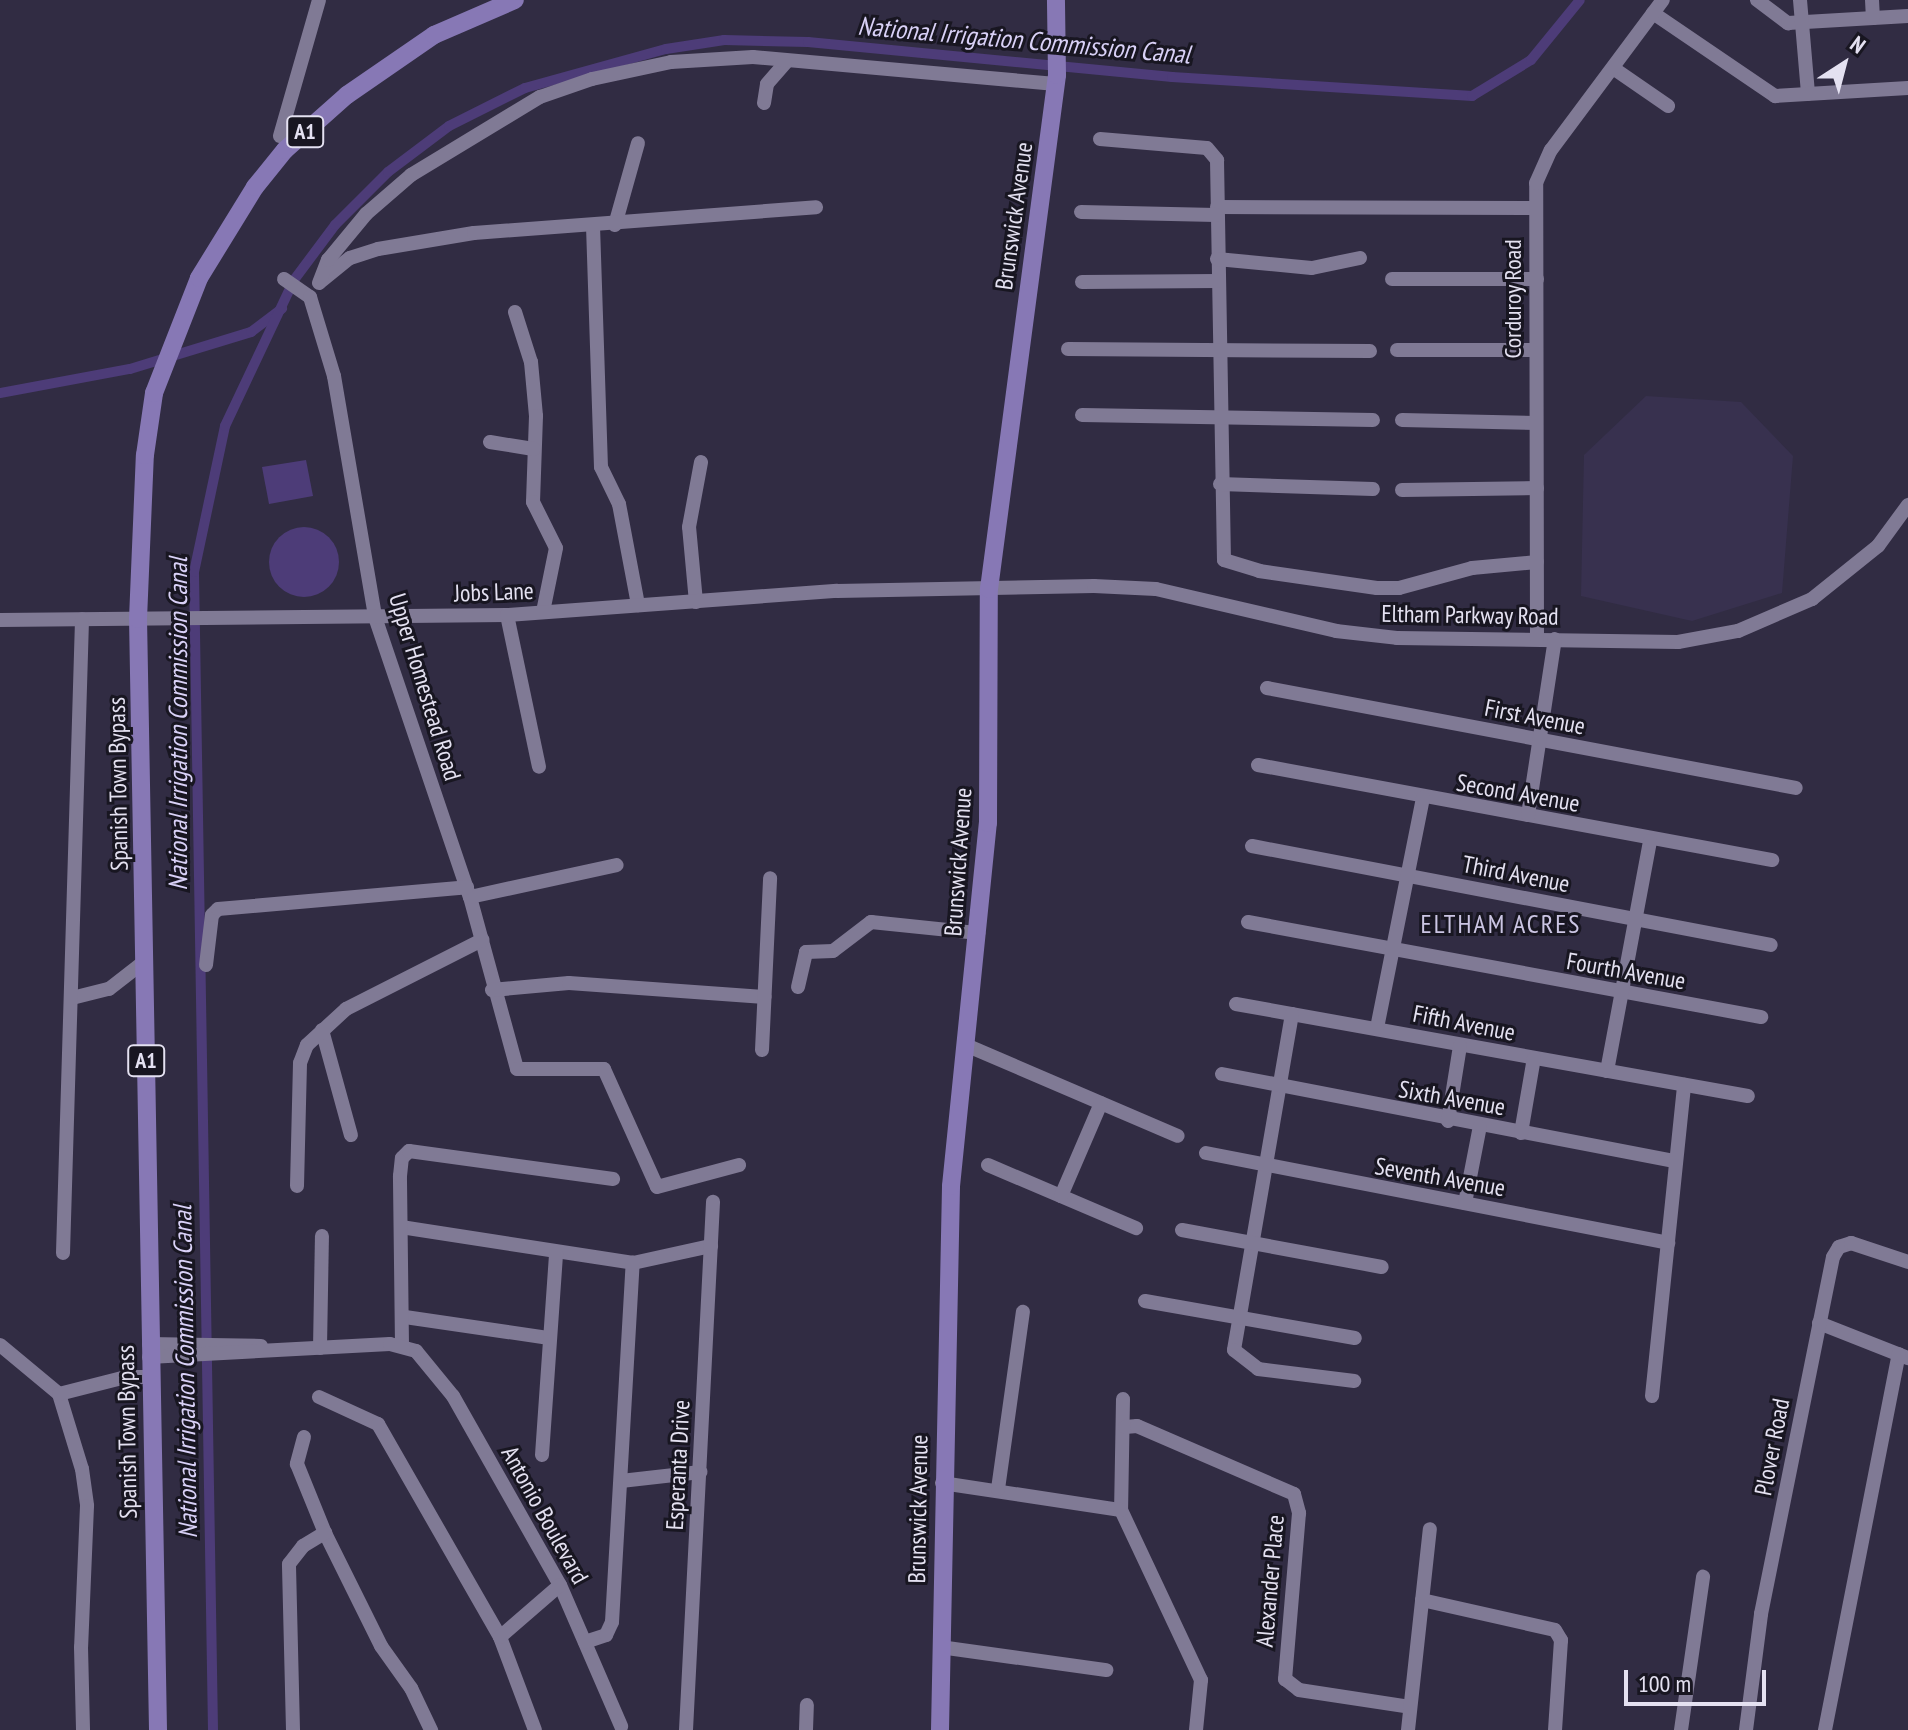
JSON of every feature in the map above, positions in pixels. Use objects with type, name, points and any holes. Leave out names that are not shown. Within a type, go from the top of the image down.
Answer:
[{"type":"main road","name":"Spanish Town Bypass","points":[[158,1730],[149,1377],[138,619],[145,455],[154,393],[199,278],[255,187],[285,150],[347,95],[422,42],[515,0]]},
{"type":"main road","name":"Brunswick Avenue","points":[[940,1730],[942,1483],[951,1186],[968,1046],[988,823],[989,589],[1056,80],[1059,43],[1056,0]]},
{"type":"street","points":[[280,136],[319,0]]},
{"type":"street","name":"Corduroy Road","points":[[1537,638],[1537,279],[1534,208],[1541,166],[1663,0]]},
{"type":"street","points":[[1757,0],[1788,23],[1908,16]]},
{"type":"street","points":[[1800,0],[1808,94]]},
{"type":"street","points":[[1872,0],[1873,18]]},
{"type":"street","points":[[1653,13],[1755,87],[1775,96],[1908,88]]},
{"type":"street","points":[[319,283],[328,260],[366,214],[411,175],[540,97],[592,79],[671,62],[753,57],[1056,80]]},
{"type":"street","points":[[764,103],[767,84],[787,61]]},
{"type":"street","points":[[1613,68],[1668,106]]},
{"type":"street","points":[[1100,139],[1207,148],[1217,160],[1221,553],[1233,566],[1377,588],[1399,588],[1472,568],[1537,562]]},
{"type":"street","points":[[615,225],[638,143]]},
{"type":"street","points":[[284,279],[308,294],[350,258],[378,249],[474,233],[615,225],[816,207]]},
{"type":"street","points":[[1081,212],[1534,208]]},
{"type":"street","points":[[593,226],[601,467],[619,504],[638,605]]},
{"type":"street","points":[[1217,259],[1312,268],[1360,258]]},
{"type":"street","points":[[1392,279],[1537,279]]},
{"type":"street","points":[[1082,282],[1217,281]]},
{"type":"street","name":"Upper Homestead Road","points":[[308,294],[334,376],[375,617],[468,892],[492,990],[517,1069],[604,1069],[657,1187],[739,1165]]},
{"type":"street","points":[[515,312],[531,362],[536,416],[533,502],[556,548],[543,612]]},
{"type":"street","points":[[1068,349],[1370,351]]},
{"type":"street","points":[[1397,350],[1536,350]]},
{"type":"street","points":[[1082,415],[1373,420]]},
{"type":"street","points":[[1402,420],[1536,423]]},
{"type":"street","points":[[490,442],[533,449]]},
{"type":"street","points":[[696,602],[689,527],[701,462]]},
{"type":"street","points":[[1220,484],[1373,489]]},
{"type":"street","points":[[1402,490],[1537,488]]},
{"type":"street","name":"Eltham Parkway Road","points":[[989,589],[1156,589],[1336,631],[1397,638],[1678,642],[1738,631],[1812,599],[1845,577],[1878,546],[1908,505]]},
{"type":"street","name":"Jobs Lane","points":[[0,620],[507,615],[837,591],[989,589]]},
{"type":"street","points":[[507,615],[539,767]]},
{"type":"street","points":[[63,1253],[82,619]]},
{"type":"street","points":[[1528,815],[1555,639]]},
{"type":"street","name":"First Avenue","points":[[1267,688],[1796,788]]},
{"type":"street","name":"Second Avenue","points":[[1258,765],[1650,841],[1772,860]]},
{"type":"street","points":[[1377,1028],[1423,798]]},
{"type":"street","points":[[1607,1071],[1650,841]]},
{"type":"street","name":"Third Avenue","points":[[1252,846],[1771,945]]},
{"type":"street","points":[[206,965],[212,915],[218,909],[468,892],[617,865]]},
{"type":"street","points":[[762,1050],[770,878]]},
{"type":"street","points":[[798,987],[806,952],[833,951],[871,922],[978,933]]},
{"type":"street","name":"Fourth Avenue","points":[[1248,922],[1761,1017]]},
{"type":"street","points":[[297,1186],[300,1063],[307,1045],[346,1009],[482,940]]},
{"type":"street","points":[[72,998],[109,989],[145,961]]},
{"type":"street","points":[[492,990],[569,983],[764,997]]},
{"type":"street","name":"Fifth Avenue","points":[[1236,1004],[1748,1096]]},
{"type":"street","points":[[1292,1014],[1263,1167],[1234,1350],[1258,1369],[1354,1381]]},
{"type":"street","points":[[322,1030],[351,1135]]},
{"type":"street","points":[[968,1046],[1178,1136]]},
{"type":"street","points":[[1448,1121],[1460,1046]]},
{"type":"street","points":[[1521,1133],[1534,1058]]},
{"type":"street","name":"Sixth Avenue","points":[[1222,1074],[1448,1121],[1675,1161]]},
{"type":"street","points":[[1652,1396],[1684,1085]]},
{"type":"street","points":[[1061,1196],[1101,1103]]},
{"type":"street","points":[[1465,1203],[1480,1126]]},
{"type":"street","points":[[149,1350],[402,1345],[405,1317],[402,1158],[409,1151],[613,1179]]},
{"type":"street","name":"Seventh Avenue","points":[[1206,1153],[1263,1167],[1668,1243]]},
{"type":"street","points":[[988,1165],[1136,1228]]},
{"type":"street","name":"Esperanta Drive","points":[[686,1730],[713,1202]]},
{"type":"street","points":[[401,1227],[633,1263],[711,1246]]},
{"type":"street","points":[[1182,1230],[1382,1267]]},
{"type":"street","points":[[320,1348],[322,1236]]},
{"type":"street","name":"Plover Road","points":[[1746,1730],[1761,1614],[1819,1323],[1839,1247],[1851,1243],[1908,1262]]},
{"type":"street","points":[[542,1455],[556,1253]]},
{"type":"street","points":[[585,1642],[606,1635],[612,1622],[633,1263]]},
{"type":"street","points":[[1145,1301],[1355,1338]]},
{"type":"street","points":[[998,1489],[1023,1312]]},
{"type":"street","points":[[405,1317],[549,1338]]},
{"type":"street","points":[[1819,1323],[1904,1356],[1825,1730]]},
{"type":"street","points":[[0,1345],[59,1394],[82,1469],[87,1506],[81,1647],[83,1730]]},
{"type":"street","name":"Antonio Boulevard","points":[[402,1345],[416,1351],[453,1396],[560,1585],[621,1726]]},
{"type":"street","points":[[59,1394],[126,1377],[149,1377]]},
{"type":"street","points":[[319,1397],[378,1424],[500,1637],[535,1730]]},
{"type":"street","points":[[1123,1399],[1125,1427],[1121,1510],[1201,1680],[1196,1730]]},
{"type":"street","name":"Alexander Place","points":[[1125,1427],[1137,1426],[1294,1494],[1299,1513],[1285,1679],[1299,1690],[1410,1707]]},
{"type":"street","points":[[304,1437],[297,1464],[325,1533],[381,1646],[411,1688],[431,1730]]},
{"type":"street","points":[[621,1481],[700,1472]]},
{"type":"street","points":[[942,1483],[998,1489],[1121,1510]]},
{"type":"street","points":[[1408,1730],[1430,1529]]},
{"type":"street","points":[[293,1730],[289,1564],[303,1546],[325,1533]]},
{"type":"street","points":[[1681,1730],[1703,1577]]},
{"type":"street","points":[[500,1637],[560,1585]]},
{"type":"street","points":[[1422,1600],[1546,1624],[1561,1640],[1555,1730]]},
{"type":"street","points":[[940,1647],[1106,1670]]},
{"type":"street","points":[[806,1730],[807,1705]]},
{"type":"shaded area","points":[[1646,396],[1741,402],[1793,456],[1782,593],[1692,621],[1581,596],[1584,455]]},
{"type":"shaded area","points":[[306,460],[313,496],[269,504],[262,467]]},
{"type":"shaded area","points":[[304,527],[323,533],[333,543],[339,562],[333,581],[323,591],[304,597],[285,591],[275,581],[269,562],[275,543],[285,533]]},
{"type":"waterway","name":"National Irrigation Commission Canal","points":[[213,1730],[194,572],[225,426],[294,280],[335,225],[388,172],[449,126],[525,88],[666,49],[724,40],[808,42],[1172,77],[1472,96],[1531,60],[1580,0]]},
{"type":"waterway","points":[[0,393],[130,369],[251,332],[282,309]]},
{"type":"district","name":"ELTHAM ACRES","points":[[1501,924]]}]
